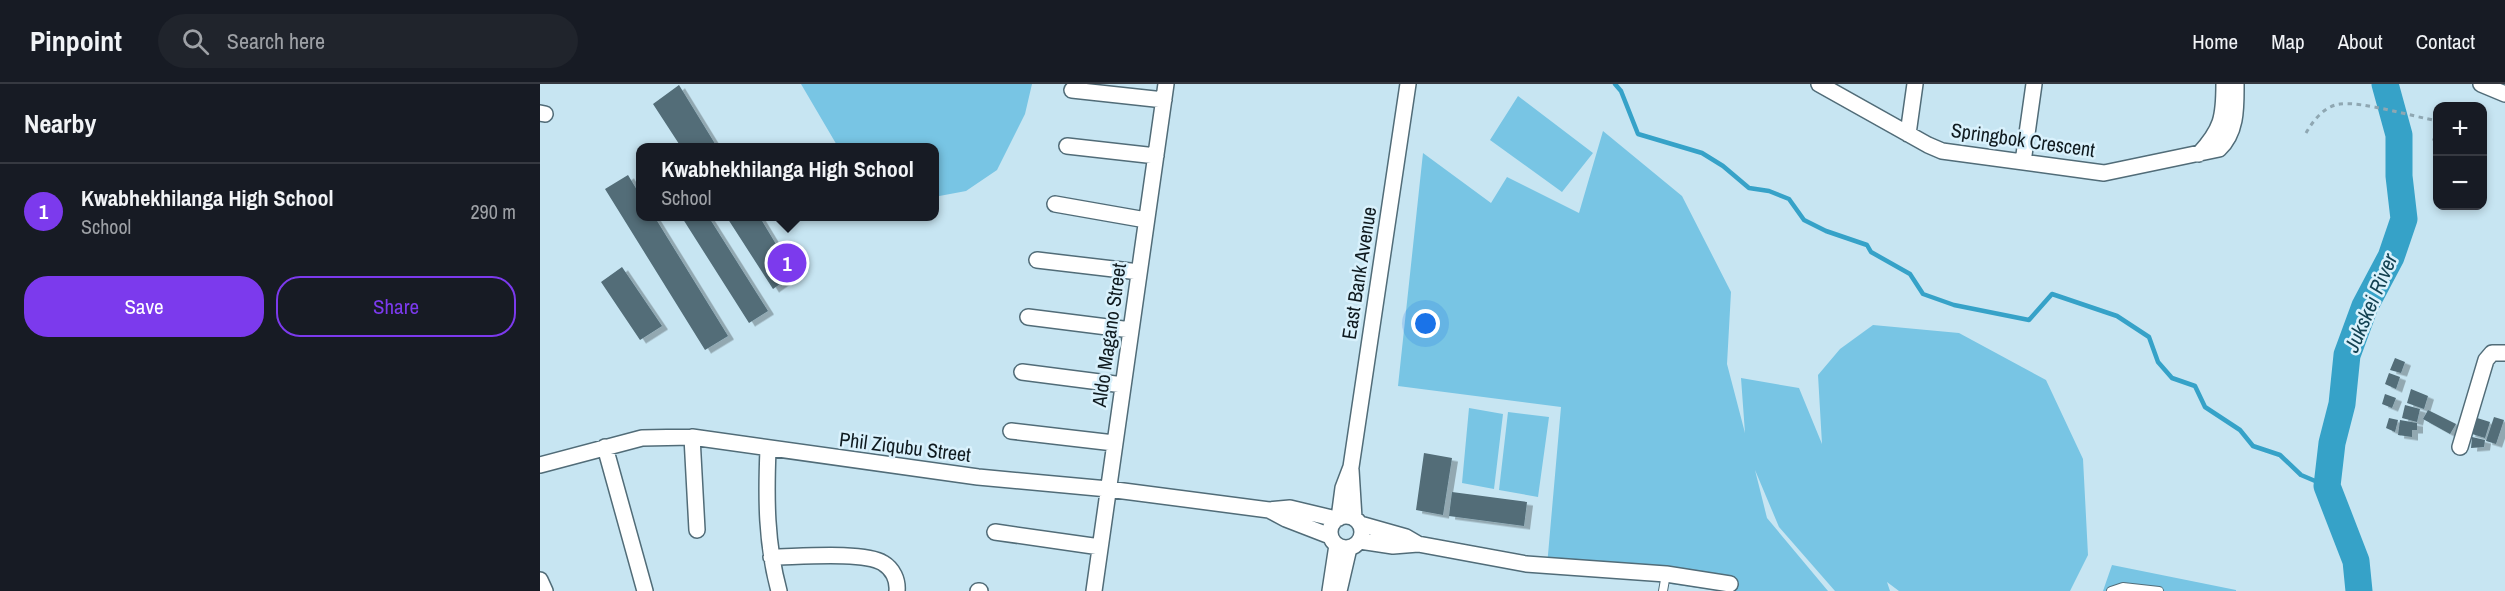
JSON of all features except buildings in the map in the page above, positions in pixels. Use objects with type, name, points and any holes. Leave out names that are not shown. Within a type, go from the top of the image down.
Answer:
[{"type":"street","name":"Aldo Magano Street","points":[[1094,591],[1166,84]]},
{"type":"street","name":"East Bank Avenue","points":[[1347,520],[1343,488],[1351,467],[1408,84]]},
{"type":"street","name":"Springbok Crescent","points":[[1819,84],[1908,134],[1942,150],[2104,173],[2219,149],[2228,140],[2234,120],[2236,84]]},
{"type":"street","points":[[1908,134],[1915,84]]},
{"type":"street","points":[[2023,162],[2034,84]]},
{"type":"street","points":[[2199,154],[2213,139],[2221,125],[2224,84]]},
{"type":"street","points":[[2481,84],[2505,94]]},
{"type":"street","points":[[1072,90],[1164,100]]},
{"type":"street","points":[[1067,146],[1156,156]]},
{"type":"street","points":[[1055,204],[1146,219]]},
{"type":"street","points":[[1037,260],[1139,272]]},
{"type":"street","points":[[1028,317],[1131,330]]},
{"type":"street","points":[[2460,447],[2486,360],[2492,353],[2505,353]]},
{"type":"street","points":[[1022,372],[1123,385]]},
{"type":"street","points":[[1011,431],[1114,443]]},
{"type":"street","points":[[692,437],[697,530]]},
{"type":"street","name":"Phil Ziqubu Street","points":[[540,465],[642,438],[692,437],[978,477],[1108,489],[1269,510],[1290,508],[1347,520],[1406,537],[1418,544]]},
{"type":"street","points":[[605,447],[645,591]]},
{"type":"street","points":[[768,449],[766,497],[768,538],[779,591]]},
{"type":"street","name":"Phil Ziqubu Street","points":[[1269,510],[1344,543],[1392,546],[1418,544]]},
{"type":"street","points":[[1330,591],[1344,543],[1362,535],[1347,520],[1332,524],[1344,543],[1339,591]]},
{"type":"street","points":[[995,532],[1100,547]]},
{"type":"street","points":[[1418,544],[1526,564],[1666,574],[1730,584]]},
{"type":"street","points":[[771,557],[828,556],[872,559],[890,568],[898,584],[897,591]]},
{"type":"lane","points":[[1663,591],[1666,574]]},
{"type":"lane","points":[[2111,591],[2123,587],[2159,591]]},
{"type":"path","points":[[2306,133],[2319,115],[2340,104],[2433,120]]},
{"type":"shaded area","points":[[801,84],[1032,84],[1025,114],[997,170],[966,191],[939,196],[939,143],[836,143]]},
{"type":"shaded area","points":[[1518,96],[1593,153],[1562,192],[1490,140]]},
{"type":"shaded area","points":[[1603,131],[1682,196],[1731,292],[1727,364],[1745,433],[1741,378],[1799,388],[1822,444],[1818,375],[1840,349],[1873,325],[1959,333],[2046,380],[2083,459],[2088,555],[2070,591],[1899,591],[1887,582],[1890,591],[1835,591],[1779,527],[1755,470],[1767,518],[1828,591],[1719,591],[1547,566],[1561,407],[1398,386],[1423,153],[1491,203],[1507,177],[1579,213]]},
{"type":"shaded area","points":[[1469,408],[1503,414],[1494,489],[1462,483]]},
{"type":"shaded area","points":[[1508,412],[1549,417],[1538,497],[1499,490]]},
{"type":"shaded area","points":[[2112,565],[2236,590],[2236,591],[2103,591]]},
{"type":"waterway","points":[[1615,84],[1621,91],[1638,134],[1702,153],[1723,166],[1749,188],[1769,191],[1789,199],[1804,220],[1826,231],[1867,245],[1871,252],[1910,274],[1923,294],[1954,305],[2029,320],[2052,294],[2117,316],[2149,337],[2158,362],[2172,378],[2195,386],[2205,407],[2240,430],[2253,446],[2280,455],[2301,475],[2327,486]]},
{"type":"waterway","name":"Jukskei River","points":[[2359,591],[2356,561],[2327,486],[2332,443],[2342,404],[2347,355],[2365,306],[2391,257],[2404,219],[2399,176],[2399,135],[2385,84]]},
{"type":"place","name":"Kwabhekhilanga High School","points":[[787,263]]}]
